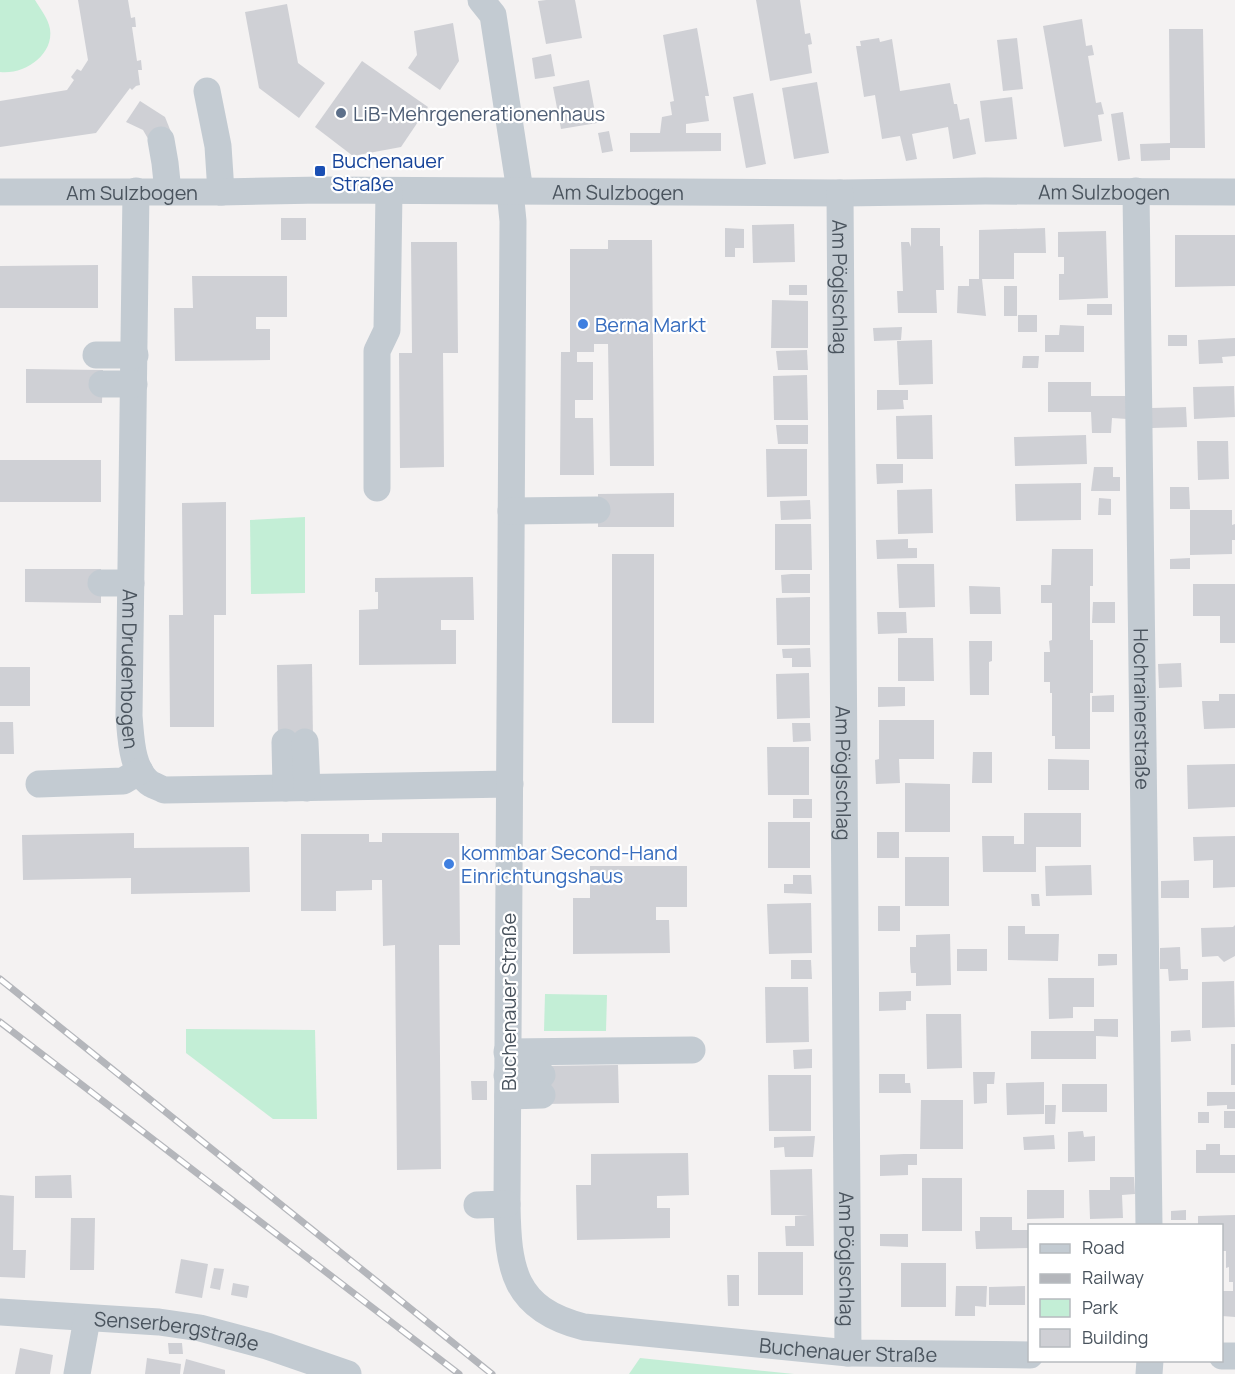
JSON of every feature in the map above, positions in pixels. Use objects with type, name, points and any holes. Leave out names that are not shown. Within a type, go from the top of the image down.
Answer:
[{"type":"street","name":"Buchenauer Straße","points":[[482,0],[493,15],[515,191],[507,1074],[508,1246],[512,1267],[520,1285],[544,1312],[563,1322],[584,1327],[848,1353],[1028,1355]]},
{"type":"street","points":[[207,91],[218,146],[227,158],[221,192]]},
{"type":"street","points":[[161,140],[168,192]]},
{"type":"street","name":"Am Sulzbogen","points":[[0,192],[321,190],[840,193],[1235,192]]},
{"type":"street","name":"Am Drudenbogen","points":[[136,191],[134,384],[145,431],[131,583],[129,716],[131,744],[140,771],[149,783],[164,790],[510,784]]},
{"type":"street","points":[[377,488],[377,351],[387,330],[389,191]]},
{"type":"street","name":"Hochrainerstraße","points":[[1136,191],[1149,1224]]},
{"type":"street","name":"Am Pöglschlag","points":[[840,193],[848,1353]]},
{"type":"street","points":[[96,355],[135,355]]},
{"type":"street","points":[[102,384],[134,384]]},
{"type":"street","points":[[511,512],[597,510]]},
{"type":"street","points":[[101,583],[131,583]]},
{"type":"street","points":[[295,742],[296,788]]},
{"type":"street","points":[[39,784],[123,781],[140,771]]},
{"type":"street","points":[[507,1074],[692,1050]]},
{"type":"street","points":[[507,1074],[542,1085]]},
{"type":"street","points":[[477,1205],[507,1204]]},
{"type":"street","name":"Senserbergstraße","points":[[0,1312],[159,1322],[200,1328],[238,1328],[336,1372]]},
{"type":"street","points":[[77,1374],[87,1318]]},
{"type":"green space","points":[[0,0],[35,0],[50,29],[50,38],[42,55],[27,67],[9,72],[0,72]]},
{"type":"green space","points":[[305,517],[305,593],[251,594],[250,520]]},
{"type":"green space","points":[[545,994],[607,995],[606,1031],[544,1031]]},
{"type":"green space","points":[[186,1029],[315,1030],[317,1119],[273,1119],[186,1053]]},
{"type":"green space","points":[[640,1358],[794,1374],[629,1374]]},
{"type":"building","points":[[78,0],[128,0],[131,18],[135,17],[136,27],[132,27],[137,61],[141,60],[142,70],[138,70],[140,85],[132,90],[130,88],[96,133],[0,147],[0,101],[67,90],[74,80],[71,77],[77,69],[81,71],[88,60]]},
{"type":"building","points":[[575,0],[582,38],[546,44],[538,1]]},
{"type":"building","points":[[756,0],[800,0],[805,34],[810,33],[812,44],[808,45],[812,73],[770,81]]},
{"type":"building","points":[[287,4],[298,63],[325,83],[299,118],[259,88],[245,12]]},
{"type":"building","points":[[1082,19],[1086,46],[1092,45],[1094,55],[1088,56],[1096,103],[1101,102],[1104,114],[1098,115],[1102,141],[1064,147],[1043,26]]},
{"type":"building","points":[[453,23],[459,61],[440,90],[408,68],[417,55],[414,31]]},
{"type":"building","points":[[697,28],[709,96],[705,96],[709,121],[686,124],[686,133],[721,133],[721,151],[630,152],[630,133],[660,133],[662,117],[672,115],[670,102],[674,101],[663,35]]},
{"type":"building","points":[[1169,29],[1203,29],[1205,148],[1170,148],[1170,160],[1141,161],[1140,144],[1170,143]]},
{"type":"building","points":[[879,38],[880,42],[892,39],[900,91],[950,83],[960,120],[969,118],[976,154],[953,159],[948,127],[912,134],[917,159],[906,161],[900,136],[882,139],[875,95],[864,97],[856,46],[861,46],[860,41]]},
{"type":"building","points":[[1017,38],[1023,89],[1003,91],[997,40]]},
{"type":"building","points":[[551,54],[555,76],[535,79],[532,58]]},
{"type":"building","points":[[362,61],[428,107],[401,147],[353,156],[315,127]]},
{"type":"building","points":[[589,80],[597,123],[561,129],[553,87]]},
{"type":"building","points":[[817,82],[829,153],[794,159],[782,88]]},
{"type":"building","points":[[753,93],[766,164],[746,168],[733,97]]},
{"type":"building","points":[[1012,97],[1017,139],[985,142],[980,101]]},
{"type":"building","points":[[140,101],[165,117],[173,137],[150,142],[143,130],[126,122]]},
{"type":"building","points":[[1123,112],[1130,159],[1118,161],[1111,114]]},
{"type":"building","points":[[609,131],[613,151],[602,153],[598,133]]},
{"type":"building","points":[[281,218],[306,218],[306,240],[281,240]]},
{"type":"building","points":[[794,224],[795,262],[753,263],[752,225]]},
{"type":"building","points":[[725,228],[744,229],[744,248],[735,248],[735,257],[725,257]]},
{"type":"building","points":[[911,228],[940,228],[940,246],[943,246],[944,290],[936,290],[937,313],[898,313],[897,291],[903,291],[901,242],[909,242],[911,247]]},
{"type":"building","points":[[1045,228],[1046,253],[1014,253],[1014,279],[982,279],[986,316],[957,313],[958,286],[969,286],[969,279],[979,279],[979,230]]},
{"type":"building","points":[[1106,231],[1108,298],[1059,300],[1059,274],[1064,274],[1064,257],[1058,257],[1058,232]]},
{"type":"building","points":[[1175,235],[1235,235],[1235,286],[1175,287]]},
{"type":"building","points":[[608,240],[652,240],[654,466],[610,466],[608,344],[594,344],[594,352],[577,352],[577,362],[593,362],[593,400],[575,400],[575,418],[593,418],[594,475],[560,475],[561,352],[570,352],[570,249],[608,249]]},
{"type":"building","points":[[411,242],[457,242],[458,353],[443,353],[444,467],[400,468],[399,353],[412,353]]},
{"type":"building","points":[[98,265],[98,308],[0,308],[0,266]]},
{"type":"building","points":[[192,276],[287,276],[287,317],[256,317],[256,329],[270,329],[270,360],[175,361],[174,308],[193,308]]},
{"type":"building","points":[[789,285],[807,285],[807,295],[789,295]]},
{"type":"building","points":[[1004,286],[1017,286],[1017,316],[1004,316]]},
{"type":"building","points":[[772,300],[808,301],[808,348],[771,348]]},
{"type":"building","points":[[1087,304],[1112,304],[1112,315],[1087,315]]},
{"type":"building","points":[[1018,315],[1037,315],[1037,332],[1018,332]]},
{"type":"building","points":[[1060,325],[1084,326],[1084,352],[1045,352],[1045,335],[1059,335]]},
{"type":"building","points":[[902,327],[901,340],[874,341],[873,328]]},
{"type":"building","points":[[1168,335],[1187,335],[1187,346],[1168,346]]},
{"type":"building","points":[[1235,338],[1235,356],[1222,357],[1223,363],[1199,364],[1198,340]]},
{"type":"building","points":[[932,340],[933,384],[899,385],[897,341]]},
{"type":"building","points":[[807,350],[808,370],[778,370],[776,351]]},
{"type":"building","points":[[1023,356],[1039,356],[1038,368],[1022,368]]},
{"type":"building","points":[[26,369],[103,370],[102,403],[26,403]]},
{"type":"building","points":[[807,375],[808,420],[774,420],[773,376]]},
{"type":"building","points":[[1048,382],[1091,382],[1091,396],[1127,396],[1127,419],[1112,418],[1111,433],[1092,433],[1091,412],[1048,412]]},
{"type":"building","points":[[1234,386],[1235,417],[1194,419],[1193,387]]},
{"type":"building","points":[[877,390],[908,390],[908,400],[903,400],[904,409],[877,410]]},
{"type":"building","points":[[1186,407],[1187,427],[1152,428],[1152,408]]},
{"type":"building","points":[[932,415],[933,459],[897,459],[896,416]]},
{"type":"building","points":[[776,425],[808,425],[808,444],[778,444]]},
{"type":"building","points":[[1086,435],[1087,464],[1015,466],[1014,437]]},
{"type":"building","points":[[1197,441],[1228,441],[1229,479],[1198,480]]},
{"type":"building","points":[[766,449],[807,449],[807,496],[767,497]]},
{"type":"building","points":[[0,460],[101,460],[101,502],[0,502]]},
{"type":"building","points":[[876,464],[903,464],[903,483],[877,484]]},
{"type":"building","points":[[1094,467],[1113,467],[1113,477],[1120,477],[1120,491],[1091,491]]},
{"type":"building","points":[[1081,483],[1081,520],[1016,521],[1015,484]]},
{"type":"building","points":[[1170,487],[1189,487],[1190,509],[1170,509]]},
{"type":"building","points":[[932,489],[933,533],[898,534],[897,490]]},
{"type":"building","points":[[674,493],[674,527],[598,527],[598,494]]},
{"type":"building","points":[[1099,498],[1111,499],[1111,515],[1098,515]]},
{"type":"building","points":[[810,500],[811,519],[781,520],[780,501]]},
{"type":"building","points":[[226,502],[226,615],[214,615],[214,727],[170,727],[169,615],[183,615],[182,503]]},
{"type":"building","points":[[1190,510],[1232,510],[1235,540],[1232,540],[1232,554],[1190,555]]},
{"type":"building","points":[[775,524],[811,524],[812,570],[775,570]]},
{"type":"building","points":[[908,539],[908,548],[917,548],[917,558],[877,559],[876,540]]},
{"type":"building","points":[[1052,549],[1093,549],[1093,586],[1090,586],[1093,693],[1090,693],[1090,749],[1055,749],[1055,736],[1052,736],[1052,693],[1050,693],[1050,682],[1044,682],[1044,652],[1050,652],[1049,641],[1052,640],[1052,603],[1041,603],[1041,585],[1051,585]]},
{"type":"building","points":[[612,554],[654,554],[654,723],[612,723]]},
{"type":"building","points":[[1190,558],[1190,569],[1170,569],[1170,559]]},
{"type":"building","points":[[897,564],[934,564],[935,607],[899,608]]},
{"type":"building","points":[[25,569],[101,569],[101,603],[25,602]]},
{"type":"building","points":[[810,574],[810,593],[782,593],[781,575]]},
{"type":"building","points":[[473,577],[474,620],[441,620],[441,630],[456,630],[456,664],[359,665],[359,610],[378,609],[375,578]]},
{"type":"building","points":[[1193,584],[1235,584],[1235,643],[1220,643],[1220,616],[1193,616]]},
{"type":"building","points":[[969,586],[1000,587],[1001,614],[970,614]]},
{"type":"building","points":[[810,597],[810,645],[777,645],[776,598]]},
{"type":"building","points":[[1093,602],[1115,602],[1115,623],[1092,623]]},
{"type":"building","points":[[877,612],[906,612],[907,633],[878,634]]},
{"type":"building","points":[[898,638],[933,638],[934,681],[898,681]]},
{"type":"building","points":[[969,641],[992,641],[992,661],[989,662],[989,695],[970,695]]},
{"type":"building","points":[[810,648],[811,667],[792,667],[792,658],[783,658],[782,649]]},
{"type":"building","points":[[1181,663],[1182,687],[1159,688],[1158,664]]},
{"type":"building","points":[[312,664],[313,742],[278,742],[277,665]]},
{"type":"building","points":[[0,667],[30,667],[30,706],[0,706]]},
{"type":"building","points":[[809,673],[810,718],[777,719],[776,674]]},
{"type":"building","points":[[878,687],[905,687],[905,706],[878,707]]},
{"type":"building","points":[[1219,694],[1235,694],[1235,728],[1204,729],[1202,701],[1219,701]]},
{"type":"building","points":[[1114,695],[1114,712],[1092,712],[1092,696]]},
{"type":"building","points":[[879,720],[934,720],[934,759],[899,759],[900,783],[876,784],[875,760],[879,759]]},
{"type":"building","points":[[0,722],[13,722],[14,754],[0,754]]},
{"type":"building","points":[[792,723],[810,723],[811,741],[793,742]]},
{"type":"building","points":[[767,747],[809,747],[809,795],[768,795]]},
{"type":"building","points":[[973,752],[992,752],[992,783],[972,783]]},
{"type":"building","points":[[1048,759],[1089,760],[1089,790],[1048,790]]},
{"type":"building","points":[[1235,764],[1235,807],[1188,809],[1187,765]]},
{"type":"building","points":[[905,783],[950,784],[950,832],[905,832]]},
{"type":"building","points":[[793,799],[812,799],[812,818],[793,818]]},
{"type":"building","points":[[1024,813],[1081,813],[1081,847],[1036,847],[1036,872],[983,872],[982,836],[1014,836],[1014,844],[1024,844]]},
{"type":"building","points":[[768,822],[810,822],[810,868],[768,868]]},
{"type":"building","points":[[877,832],[899,832],[899,858],[877,858]]},
{"type":"building","points":[[134,833],[134,848],[249,847],[250,892],[131,894],[131,878],[23,880],[22,835]]},
{"type":"building","points":[[382,833],[459,833],[460,945],[439,945],[441,1169],[397,1170],[395,945],[383,946],[382,880],[372,880],[372,890],[336,891],[336,911],[301,911],[301,834],[369,834],[369,842],[382,842]]},
{"type":"building","points":[[1235,836],[1235,887],[1213,888],[1213,860],[1194,861],[1193,837]]},
{"type":"building","points":[[905,857],[949,857],[949,906],[905,906]]},
{"type":"building","points":[[1091,865],[1092,895],[1046,896],[1045,866]]},
{"type":"building","points":[[590,866],[687,866],[687,907],[656,907],[656,920],[669,920],[670,953],[573,954],[573,898],[590,898]]},
{"type":"building","points":[[793,875],[811,875],[812,894],[784,893],[784,884],[793,884]]},
{"type":"building","points":[[1189,880],[1189,898],[1161,898],[1161,881]]},
{"type":"building","points":[[1031,894],[1039,894],[1040,906],[1032,906]]},
{"type":"building","points":[[811,903],[812,953],[769,954],[767,904]]},
{"type":"building","points":[[878,906],[900,906],[900,931],[878,931]]},
{"type":"building","points":[[1235,925],[1235,956],[1224,962],[1218,956],[1202,957],[1201,928],[1233,927]]},
{"type":"building","points":[[1008,926],[1025,926],[1025,934],[1059,934],[1058,961],[1008,960]]},
{"type":"building","points":[[950,934],[951,985],[916,986],[916,973],[911,973],[910,947],[916,947],[916,935]]},
{"type":"building","points":[[1180,947],[1181,969],[1188,969],[1188,980],[1169,981],[1168,969],[1160,969],[1160,948]]},
{"type":"building","points":[[957,949],[987,949],[987,971],[957,971]]},
{"type":"building","points":[[1098,954],[1117,954],[1117,965],[1098,966]]},
{"type":"building","points":[[791,960],[811,960],[812,979],[791,979]]},
{"type":"building","points":[[1048,978],[1094,978],[1094,1007],[1073,1007],[1073,1018],[1049,1019]]},
{"type":"building","points":[[1234,981],[1235,1027],[1202,1028],[1202,982]]},
{"type":"building","points":[[765,987],[808,987],[809,1042],[766,1043]]},
{"type":"building","points":[[911,991],[911,1001],[906,1001],[906,1010],[879,1011],[879,992]]},
{"type":"building","points":[[926,1014],[961,1014],[962,1068],[927,1069]]},
{"type":"building","points":[[1094,1019],[1118,1019],[1118,1037],[1096,1036],[1096,1059],[1031,1059],[1031,1031],[1094,1031]]},
{"type":"building","points":[[1190,1030],[1191,1041],[1171,1042],[1171,1031]]},
{"type":"building","points":[[1231,1044],[1235,1044],[1235,1085],[1231,1085]]},
{"type":"building","points":[[812,1049],[812,1068],[794,1069],[793,1050]]},
{"type":"building","points":[[618,1065],[619,1103],[542,1104],[541,1066]]},
{"type":"building","points":[[973,1072],[995,1072],[994,1084],[987,1084],[987,1103],[974,1104]]},
{"type":"building","points":[[879,1074],[905,1074],[905,1083],[910,1083],[911,1093],[879,1093]]},
{"type":"building","points":[[768,1075],[811,1075],[811,1131],[769,1131]]},
{"type":"building","points":[[471,1081],[487,1081],[487,1100],[472,1100]]},
{"type":"building","points":[[1044,1082],[1044,1114],[1007,1115],[1006,1083]]},
{"type":"building","points":[[1062,1084],[1107,1084],[1107,1112],[1062,1112]]},
{"type":"building","points":[[1207,1092],[1235,1092],[1235,1109],[1227,1109],[1227,1105],[1207,1106]]},
{"type":"building","points":[[921,1100],[963,1100],[963,1149],[920,1149]]},
{"type":"building","points":[[1045,1105],[1056,1105],[1055,1124],[1045,1124]]},
{"type":"building","points":[[1224,1111],[1235,1111],[1235,1128],[1224,1128]]},
{"type":"building","points":[[1198,1112],[1209,1112],[1209,1123],[1198,1123]]},
{"type":"building","points":[[1083,1131],[1084,1137],[1095,1136],[1095,1161],[1068,1162],[1068,1132]]},
{"type":"building","points":[[1054,1135],[1055,1149],[1024,1150],[1023,1137]]},
{"type":"building","points":[[815,1136],[813,1157],[785,1157],[784,1147],[774,1148],[774,1137]]},
{"type":"building","points":[[1206,1144],[1220,1144],[1220,1155],[1235,1155],[1235,1173],[1196,1173],[1196,1150],[1206,1150]]},
{"type":"building","points":[[688,1153],[689,1195],[657,1196],[657,1208],[670,1208],[670,1238],[577,1240],[576,1185],[591,1185],[591,1154]]},
{"type":"building","points":[[917,1154],[917,1165],[908,1165],[908,1175],[880,1176],[880,1155]]},
{"type":"building","points":[[812,1169],[814,1246],[786,1246],[785,1226],[795,1226],[795,1216],[808,1215],[771,1215],[770,1170]]},
{"type":"building","points":[[71,1175],[72,1198],[35,1198],[35,1176]]},
{"type":"building","points":[[1110,1177],[1134,1177],[1135,1194],[1122,1195],[1123,1218],[1090,1219],[1089,1190],[1110,1190]]},
{"type":"building","points":[[922,1178],[962,1178],[962,1231],[922,1231]]},
{"type":"building","points":[[1027,1190],[1064,1190],[1064,1218],[1027,1219]]},
{"type":"building","points":[[0,1195],[14,1196],[13,1250],[26,1250],[25,1278],[0,1277]]},
{"type":"building","points":[[1186,1210],[1186,1220],[1171,1220],[1171,1211]]},
{"type":"building","points":[[1235,1215],[1235,1317],[1223,1316],[1223,1291],[1233,1291],[1233,1282],[1229,1282],[1226,1251],[1223,1251],[1223,1224],[1198,1224],[1198,1216]]},
{"type":"building","points":[[980,1217],[1012,1217],[1012,1230],[1028,1230],[1028,1248],[976,1249],[975,1231],[980,1231]]},
{"type":"building","points":[[71,1218],[95,1218],[94,1270],[70,1270]]},
{"type":"building","points":[[880,1234],[908,1234],[908,1247],[880,1246]]},
{"type":"building","points":[[758,1252],[803,1252],[803,1295],[758,1295]]},
{"type":"building","points":[[181,1259],[208,1264],[202,1298],[175,1293]]},
{"type":"building","points":[[901,1263],[946,1263],[946,1307],[901,1307]]},
{"type":"building","points":[[214,1268],[224,1269],[220,1290],[210,1288]]},
{"type":"building","points":[[727,1275],[739,1275],[739,1306],[728,1306]]},
{"type":"building","points":[[233,1283],[249,1286],[247,1298],[231,1295]]},
{"type":"building","points":[[956,1286],[987,1286],[986,1307],[975,1306],[975,1316],[955,1316]]},
{"type":"building","points":[[1025,1286],[1025,1305],[989,1305],[989,1287]]},
{"type":"building","points":[[168,1343],[182,1343],[183,1354],[169,1354]]},
{"type":"building","points":[[20,1348],[53,1355],[50,1374],[15,1374]]},
{"type":"building","points":[[147,1358],[181,1364],[180,1374],[145,1374]]},
{"type":"building","points":[[186,1359],[225,1370],[225,1374],[183,1374]]},
{"type":"railway","points":[[0,979],[492,1374]]},
{"type":"railway","points":[[0,1022],[459,1374]]},
{"type":"place","name":"LiB-Mehrgenerationenhaus","points":[[341,113]]},
{"type":"place","name":"Buchenauer Straße","points":[[320,171]]},
{"type":"place","name":"Berna Markt","points":[[583,324]]},
{"type":"place","name":"kommbar Second-Hand Einrichtungshaus","points":[[449,864]]}]
